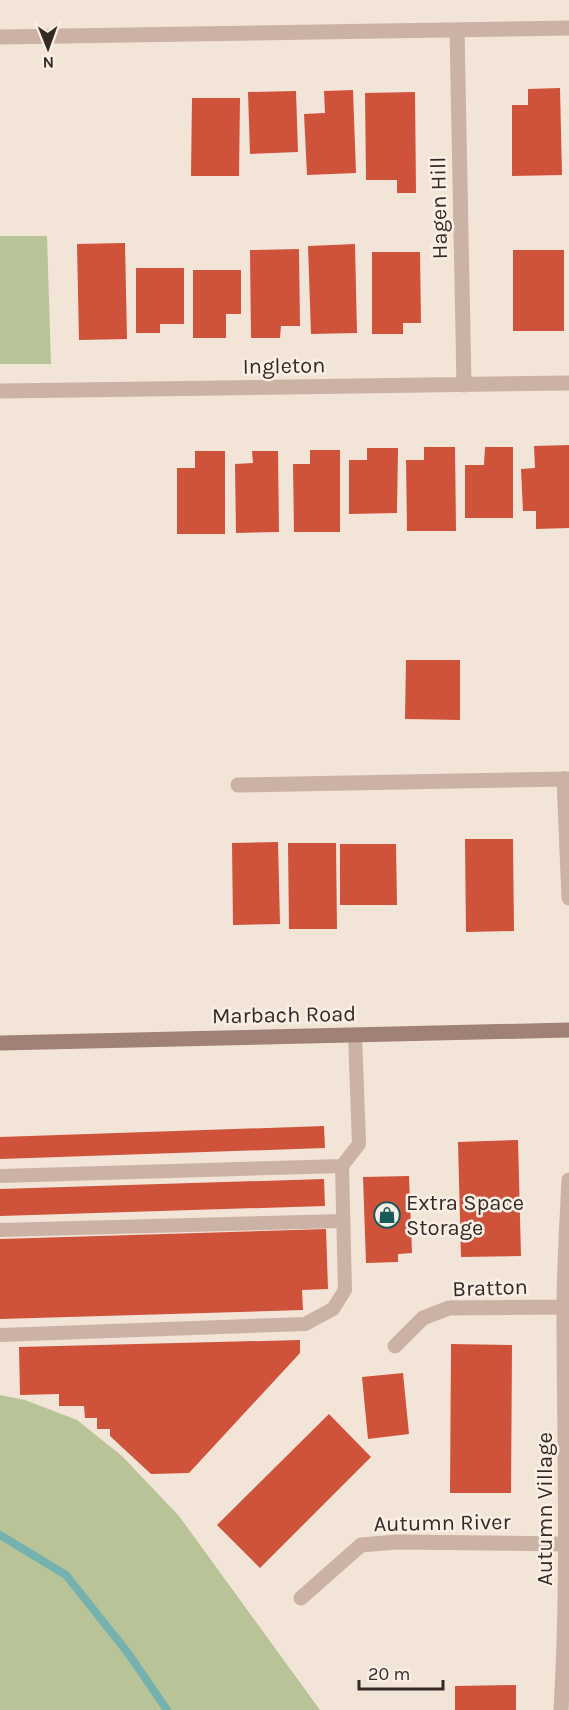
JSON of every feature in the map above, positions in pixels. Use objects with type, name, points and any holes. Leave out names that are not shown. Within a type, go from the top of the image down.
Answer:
[{"type":"main road","name":"Marbach Road","points":[[0,1043],[569,1030]]},
{"type":"street","points":[[0,37],[569,28]]},
{"type":"street","name":"Hagen Hill","points":[[457,30],[464,385]]},
{"type":"street","name":"Ingleton","points":[[0,391],[569,383]]},
{"type":"street","points":[[238,785],[566,779],[569,898]]},
{"type":"street","name":"Autumn Village","points":[[561,1710],[568,1646],[569,1180]]},
{"type":"street","name":"Bratton","points":[[395,1346],[423,1318],[449,1308],[567,1307]]},
{"type":"street","name":"Autumn River","points":[[301,1598],[361,1545],[397,1542],[568,1544]]},
{"type":"lane","points":[[0,1335],[305,1324],[333,1309],[345,1290],[342,1166],[359,1144],[355,1035]]},
{"type":"lane","points":[[0,1176],[342,1166]]},
{"type":"lane","points":[[0,1230],[343,1221]]},
{"type":"green space","points":[[0,236],[47,236],[51,364],[0,364]]},
{"type":"green space","points":[[0,1395],[25,1400],[77,1420],[122,1456],[179,1516],[320,1710],[0,1710]]},
{"type":"building","points":[[560,88],[562,175],[512,176],[512,105],[528,105],[528,89]]},
{"type":"building","points":[[353,90],[356,173],[307,175],[304,114],[325,113],[324,91]]},
{"type":"building","points":[[296,91],[298,152],[250,154],[248,92]]},
{"type":"building","points":[[415,92],[416,193],[397,193],[397,180],[366,180],[365,93]]},
{"type":"building","points":[[192,98],[240,98],[239,176],[191,176]]},
{"type":"building","points":[[125,243],[127,339],[79,340],[77,244]]},
{"type":"building","points":[[355,244],[357,333],[311,334],[308,246]]},
{"type":"building","points":[[299,249],[300,326],[281,326],[280,338],[251,338],[250,250]]},
{"type":"building","points":[[513,250],[564,250],[564,331],[513,331]]},
{"type":"building","points":[[372,252],[420,252],[421,323],[403,323],[403,334],[372,334]]},
{"type":"building","points":[[136,268],[184,268],[184,324],[160,324],[160,333],[136,333]]},
{"type":"building","points":[[193,270],[241,270],[241,314],[226,314],[226,338],[193,338]]},
{"type":"building","points":[[569,445],[569,528],[536,529],[536,511],[523,511],[521,469],[535,468],[534,446]]},
{"type":"building","points":[[424,447],[455,447],[456,531],[407,531],[406,460],[424,460]]},
{"type":"building","points":[[485,447],[513,447],[513,518],[465,518],[465,465],[484,465]]},
{"type":"building","points":[[367,448],[398,448],[397,513],[349,514],[349,460],[367,460]]},
{"type":"building","points":[[310,450],[340,450],[340,532],[294,532],[293,464],[310,464]]},
{"type":"building","points":[[195,451],[225,451],[225,534],[177,534],[177,468],[195,468]]},
{"type":"building","points":[[252,451],[278,451],[279,532],[236,533],[235,464],[253,463]]},
{"type":"building","points":[[406,660],[460,660],[460,720],[405,719]]},
{"type":"building","points":[[465,839],[513,839],[514,931],[466,932]]},
{"type":"building","points":[[278,842],[280,924],[233,925],[232,843]]},
{"type":"building","points":[[288,843],[336,843],[337,929],[289,929]]},
{"type":"building","points":[[340,844],[396,844],[397,905],[340,905]]},
{"type":"building","points":[[324,1126],[325,1148],[0,1159],[0,1137]]},
{"type":"building","points":[[518,1140],[521,1256],[461,1257],[458,1142]]},
{"type":"building","name":"Extra Space Storage","points":[[409,1176],[412,1253],[398,1254],[398,1262],[366,1263],[363,1177]]},
{"type":"building","points":[[324,1179],[325,1206],[0,1216],[0,1189]]},
{"type":"building","points":[[326,1229],[328,1289],[302,1290],[303,1310],[0,1319],[0,1239]]},
{"type":"building","points":[[300,1340],[300,1353],[189,1473],[151,1474],[110,1436],[110,1429],[97,1429],[97,1418],[85,1418],[84,1406],[59,1406],[59,1394],[20,1395],[19,1347]]},
{"type":"building","points":[[451,1344],[512,1345],[511,1493],[450,1493]]},
{"type":"building","points":[[403,1373],[409,1434],[368,1439],[362,1377]]},
{"type":"building","points":[[329,1414],[371,1457],[260,1568],[217,1525]]},
{"type":"building","points":[[516,1685],[516,1710],[455,1710],[455,1686]]},
{"type":"waterway","points":[[0,1535],[66,1575],[128,1653],[167,1710]]},
{"type":"place","name":"Extra Space Storage","points":[[387,1215]]}]
